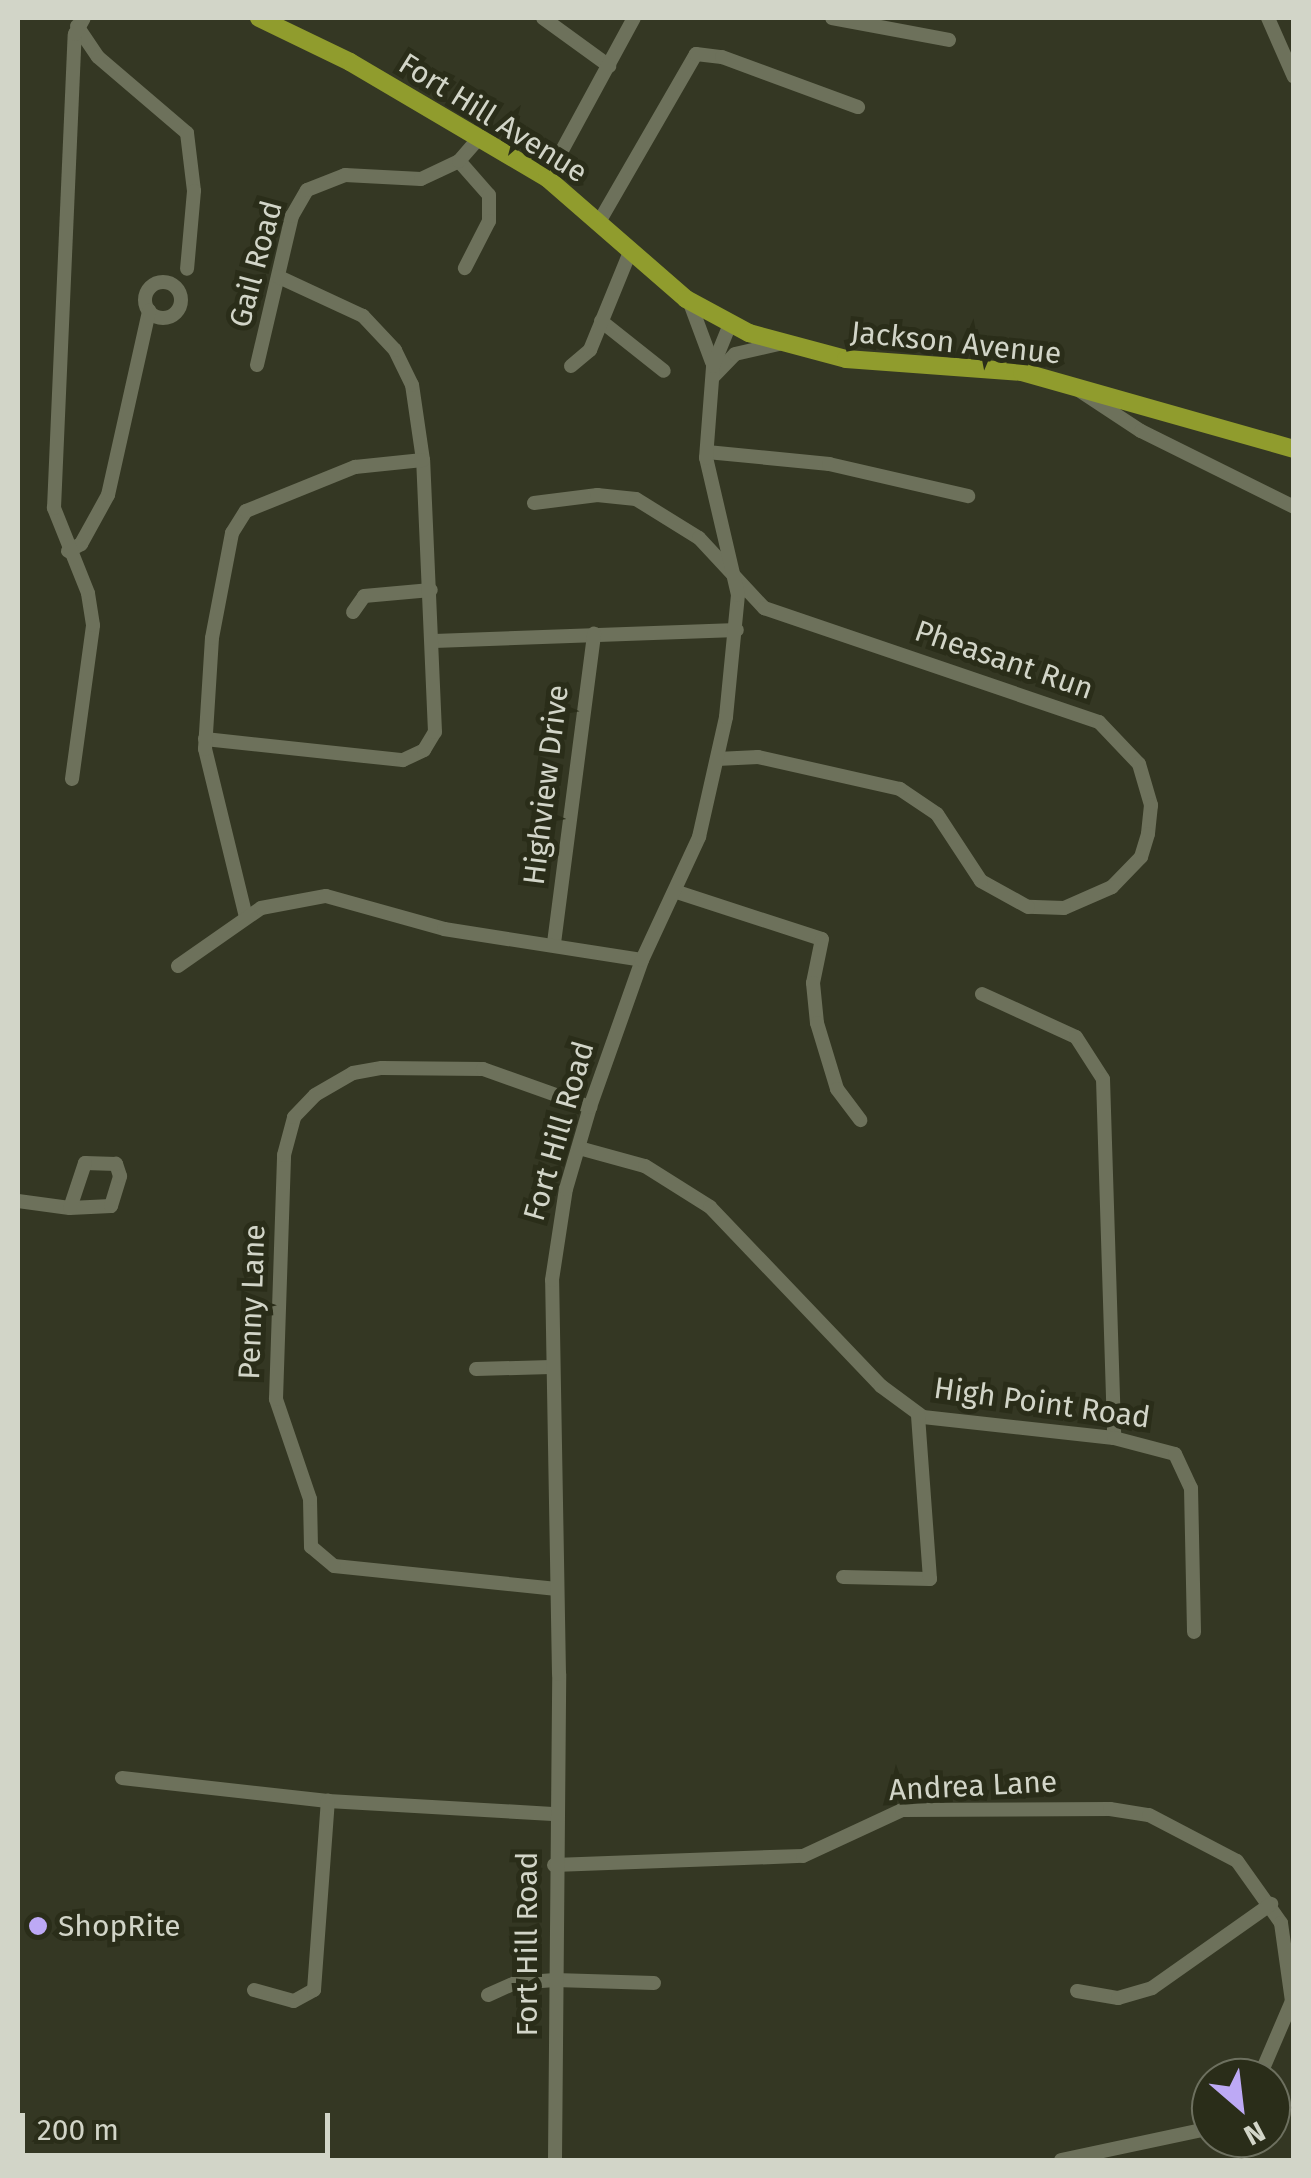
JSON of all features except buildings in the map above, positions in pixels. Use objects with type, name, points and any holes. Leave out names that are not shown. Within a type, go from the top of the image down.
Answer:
[{"type":"main road","name":"Fort Hill Avenue","points":[[259,18],[480,137],[547,178],[686,299],[730,324]]},
{"type":"main road","name":"Jackson Avenue","points":[[730,324],[780,344],[846,359],[1022,372],[1294,449]]},
{"type":"street","points":[[543,18],[609,66]]},
{"type":"street","points":[[547,178],[634,18]]},
{"type":"street","points":[[832,18],[948,40]]},
{"type":"street","points":[[1268,18],[1294,77]]},
{"type":"street","points":[[81,22],[98,58],[187,133],[194,166],[187,269]]},
{"type":"street","points":[[72,779],[93,624],[88,594],[54,508],[81,22]]},
{"type":"street","points":[[599,222],[696,54],[722,57],[858,108]]},
{"type":"street","name":"Gail Road","points":[[258,365],[297,202],[319,182],[362,174],[406,181],[458,161],[480,137]]},
{"type":"street","points":[[458,161],[488,195],[489,221],[465,268]]},
{"type":"street","points":[[571,366],[590,350],[630,252]]},
{"type":"street","points":[[204,739],[413,758],[434,732],[434,641],[416,401],[395,350],[352,309],[279,277]]},
{"type":"street","points":[[686,299],[705,330],[713,371],[734,354],[780,344]]},
{"type":"street","points":[[68,551],[81,544],[108,495],[150,311]]},
{"type":"street","points":[[601,321],[664,371]]},
{"type":"street","name":"Fort Hill Road","points":[[555,2160],[553,1814],[557,1589],[551,1367],[554,1249],[590,1107],[642,960],[700,837],[717,759],[736,630],[735,582],[707,452],[713,371],[730,324]]},
{"type":"street","points":[[1072,384],[1140,432],[1294,507]]},
{"type":"street","points":[[707,452],[829,464],[968,496]]},
{"type":"street","points":[[246,917],[209,780],[204,739],[212,638],[236,521],[260,505],[356,467],[422,460]]},
{"type":"street","name":"Pheasant Run","points":[[534,503],[597,495],[636,499],[699,538],[735,582],[764,608],[1099,722],[1139,764],[1151,805],[1148,834],[1141,857],[1112,887],[1064,908],[1028,907],[981,880],[937,814],[900,789],[758,757],[717,759]]},
{"type":"street","points":[[353,612],[364,596],[431,590]]},
{"type":"street","points":[[434,641],[736,630]]},
{"type":"street","name":"Highview Drive","points":[[554,943],[594,634]]},
{"type":"street","points":[[677,892],[822,939],[813,983],[817,1024],[837,1089],[860,1120]]},
{"type":"street","points":[[178,966],[246,917],[326,896],[444,930],[554,943],[642,960]]},
{"type":"street","points":[[982,994],[1053,1022],[1090,1050],[1103,1079],[1105,1299],[1114,1438]]},
{"type":"street","name":"Penny Lane","points":[[557,1589],[334,1566],[312,1547],[310,1498],[276,1399],[284,1155],[294,1117],[316,1095],[352,1074],[382,1068],[483,1068],[590,1107]]},
{"type":"street","name":"High Point Road","points":[[578,1148],[645,1166],[710,1207],[881,1386],[918,1414],[1114,1438],[1164,1448],[1187,1473],[1194,1632]]},
{"type":"street","points":[[18,1202],[70,1208]]},
{"type":"street","points":[[476,1369],[551,1367]]},
{"type":"street","points":[[843,1577],[930,1579],[918,1414]]},
{"type":"street","points":[[122,1778],[328,1801],[553,1814]]},
{"type":"street","points":[[254,1990],[294,2001],[314,1990],[328,1801]]},
{"type":"street","name":"Andrea Lane","points":[[554,1865],[802,1856],[902,1810],[1110,1809],[1149,1815],[1216,1846],[1252,1875],[1271,1904],[1288,1948],[1293,2000]]},
{"type":"street","points":[[1077,1991],[1118,1998],[1152,1988],[1271,1904]]},
{"type":"street","points":[[488,1995],[515,1983],[555,1980],[654,1983]]},
{"type":"street","points":[[1268,2058],[1293,2000]]},
{"type":"street","points":[[1061,2160],[1191,2132]]},
{"type":"place","name":"ShopRite","points":[[38,1926]]}]
